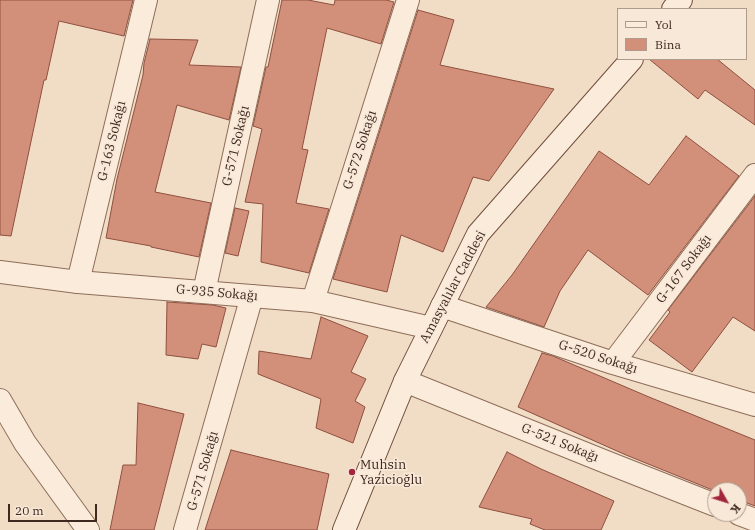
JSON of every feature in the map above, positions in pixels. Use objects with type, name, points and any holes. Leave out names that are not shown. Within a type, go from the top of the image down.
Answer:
[{"type":"street","name":"G-163 Sokağı","points":[[78,282],[146,0]]},
{"type":"street","name":"G-571 Sokağı","points":[[204,292],[268,0]]},
{"type":"street","name":"G-572 Sokağı","points":[[313,301],[408,0]]},
{"type":"street","points":[[674,8],[681,0]]},
{"type":"street","name":"Amasyalılar Caddesi","points":[[344,530],[405,381],[478,234],[631,60]]},
{"type":"street","name":"G-167 Sokağı","points":[[614,363],[755,175]]},
{"type":"street","name":"G-935 Sokağı","points":[[0,272],[78,282],[313,301],[431,328]]},
{"type":"street","name":"G-571 Sokağı","points":[[185,530],[252,296]]},
{"type":"street","name":"G-520 Sokağı","points":[[442,306],[614,363],[755,404]]},
{"type":"street","name":"G-521 Sokağı","points":[[405,381],[707,501]]},
{"type":"street","points":[[0,400],[25,443],[88,530]]},
{"type":"building","points":[[0,0],[133,0],[124,36],[59,21],[46,80],[44,80],[11,236],[0,235]]},
{"type":"building","points":[[282,0],[308,0],[334,5],[335,0],[386,0],[394,2],[381,44],[327,28],[302,149],[308,150],[296,203],[329,209],[309,273],[261,262],[263,204],[245,202],[262,129],[253,126],[266,67],[268,67]]},
{"type":"building","points":[[418,10],[454,20],[440,65],[554,89],[489,181],[473,177],[443,252],[401,235],[387,292],[333,279]]},
{"type":"building","points":[[150,39],[198,40],[189,65],[241,67],[229,120],[177,105],[155,192],[211,203],[199,257],[106,238],[117,179],[143,75],[144,63]]},
{"type":"building","points":[[650,60],[718,60],[755,90],[755,125],[705,90],[698,99]]},
{"type":"building","points":[[686,136],[739,176],[648,295],[588,250],[560,291],[544,327],[486,307],[512,275],[599,151],[649,185]]},
{"type":"building","points":[[755,196],[755,331],[733,317],[692,372],[649,340],[670,312],[668,310]]},
{"type":"building","points":[[235,208],[249,211],[238,256],[225,253]]},
{"type":"building","points":[[167,302],[213,305],[226,308],[216,347],[202,344],[198,359],[166,355]]},
{"type":"building","points":[[321,317],[368,336],[351,372],[366,379],[355,401],[365,407],[353,443],[316,428],[321,399],[258,374],[259,351],[311,359]]},
{"type":"building","points":[[542,353],[553,356],[755,440],[755,506],[747,503],[747,482],[707,482],[707,488],[626,455],[518,407]]},
{"type":"building","points":[[138,403],[184,414],[154,530],[110,530],[123,465],[136,465]]},
{"type":"building","points":[[231,450],[329,474],[317,530],[205,530]]},
{"type":"building","points":[[507,452],[541,469],[614,501],[601,530],[545,530],[530,524],[532,519],[479,507]]},
{"type":"place","name":"Muhsin Yazicioğlu","points":[[352,472]]}]
